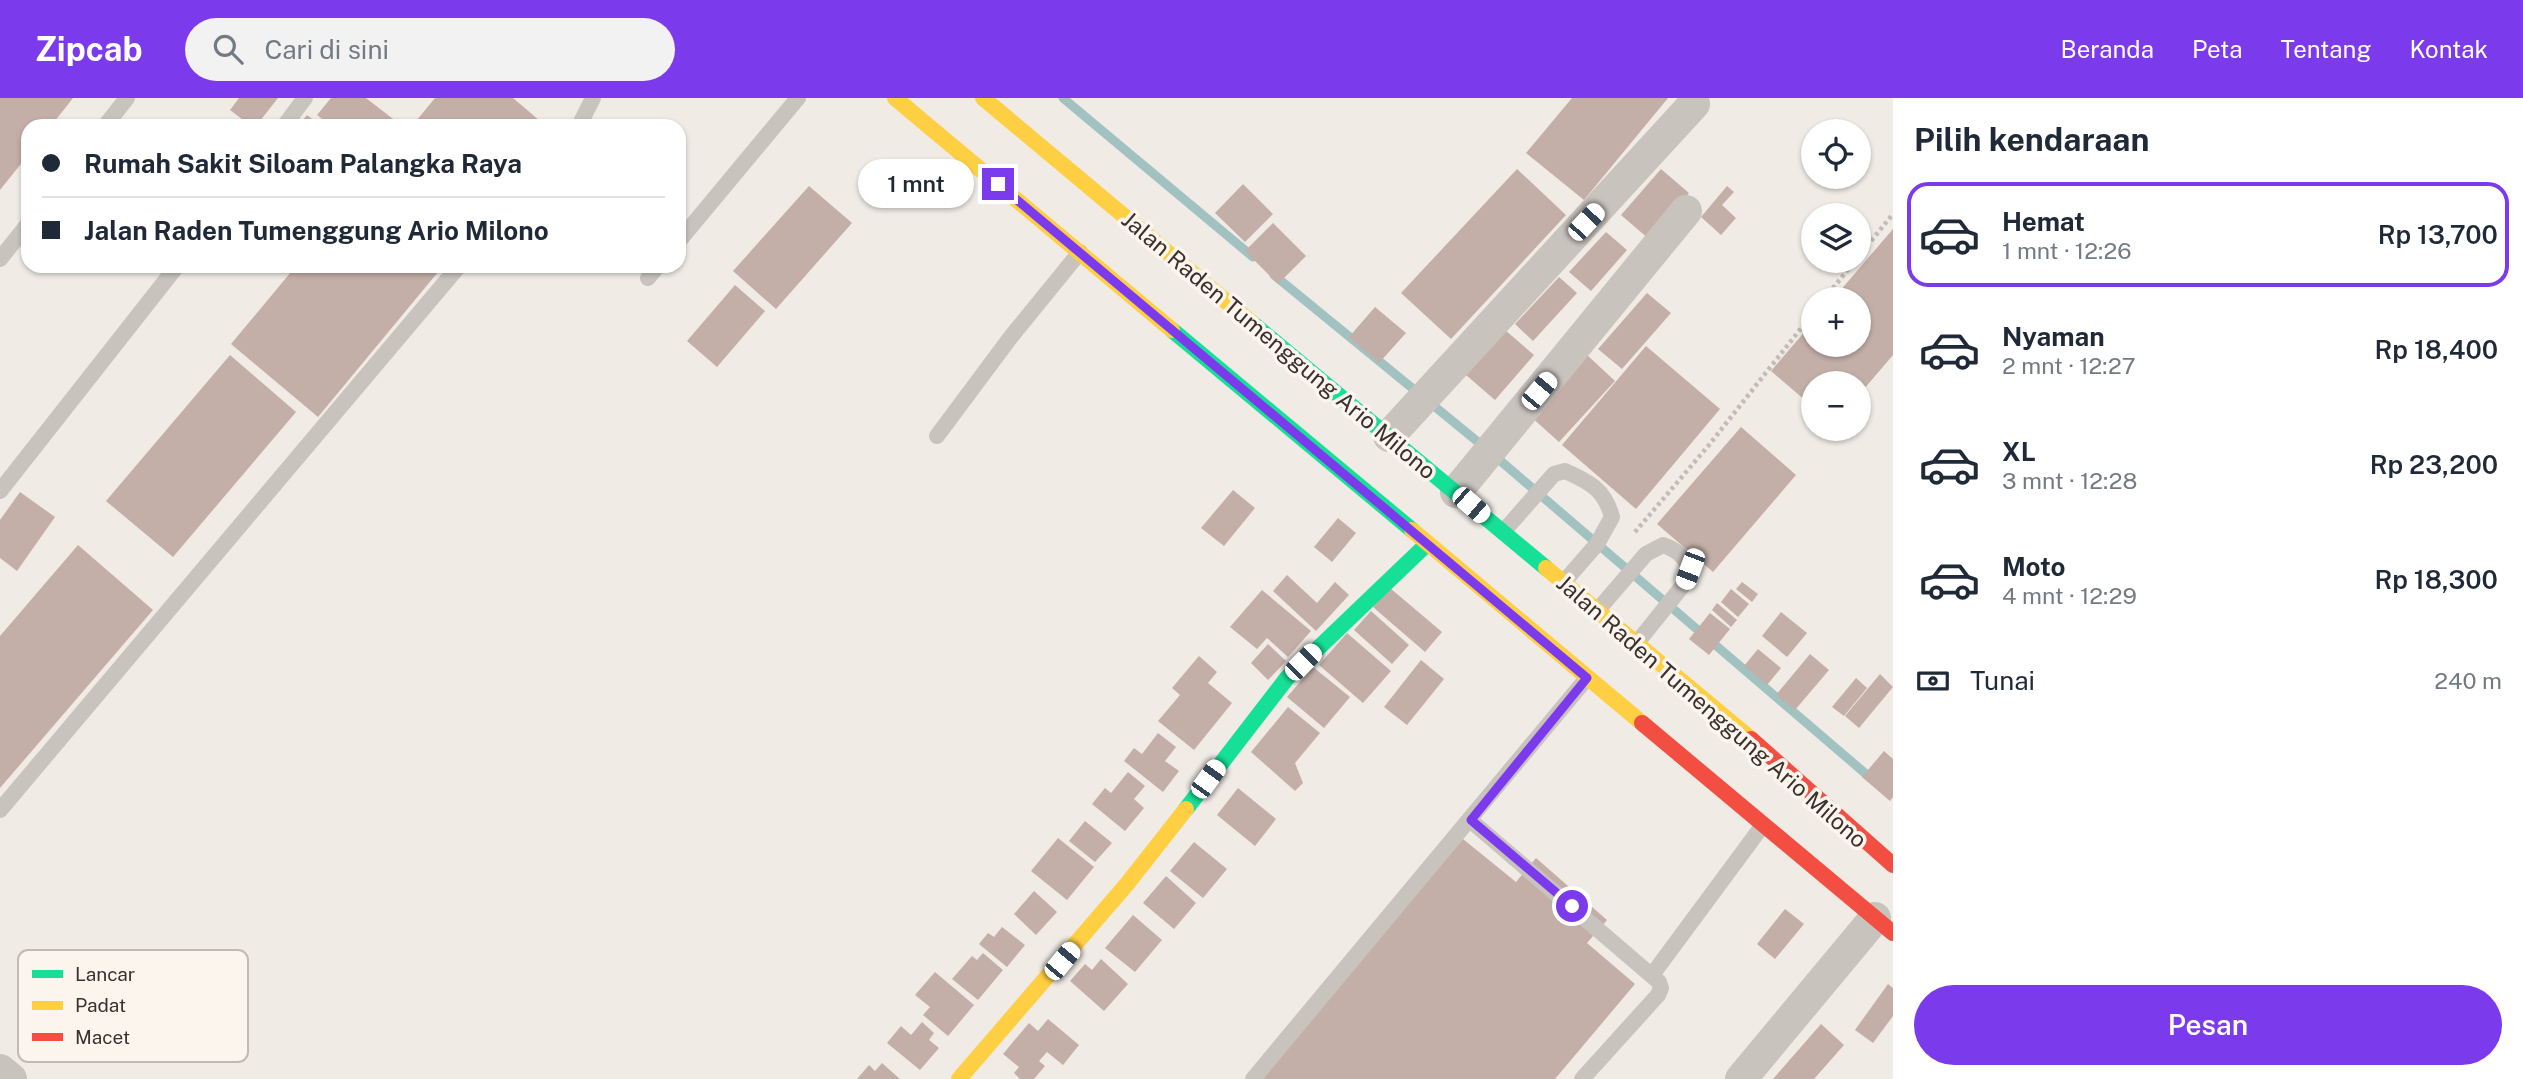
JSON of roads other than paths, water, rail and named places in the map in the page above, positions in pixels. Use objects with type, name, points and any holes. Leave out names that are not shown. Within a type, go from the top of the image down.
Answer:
[{"type":"main road","points":[[895,98],[1587,678],[1769,818],[1884,926]]},
{"type":"main road","name":"Jalan Raden Tumenggung Ario Milono","points":[[984,98],[1597,611],[1796,787],[1893,865]]},
{"type":"main road","points":[[959,1079],[1127,884],[1287,678],[1427,544]]},
{"type":"street","points":[[1389,436],[1694,104]]},
{"type":"street","points":[[1455,492],[1686,212]]},
{"type":"street","points":[[1741,1079],[1884,926]]},
{"type":"street","points":[[0,1070],[11,1079]]},
{"type":"lane","points":[[110,119],[127,98]]},
{"type":"lane","points":[[289,119],[305,98]]},
{"type":"lane","points":[[582,119],[593,98]]},
{"type":"lane","points":[[686,233],[798,98]]},
{"type":"lane","points":[[0,259],[21,233]]},
{"type":"lane","points":[[937,436],[1010,338],[1080,252]]},
{"type":"lane","points":[[0,491],[171,273]]},
{"type":"lane","points":[[0,810],[453,273]]},
{"type":"lane","points":[[1503,532],[1554,474],[1565,471],[1585,480],[1608,500],[1612,517],[1597,544],[1563,583]]},
{"type":"lane","points":[[1597,611],[1646,554],[1663,545],[1686,559],[1690,569],[1685,583],[1636,644]]},
{"type":"lane","points":[[1253,1079],[1587,678]]},
{"type":"lane","points":[[1652,975],[1769,818]]},
{"type":"lane","points":[[1471,820],[1652,975],[1661,988],[1658,995],[1582,1079]]},
{"type":"waterway","points":[[1063,98],[1253,257]]},
{"type":"waterway","points":[[1274,275],[1489,451],[1873,780]]}]
